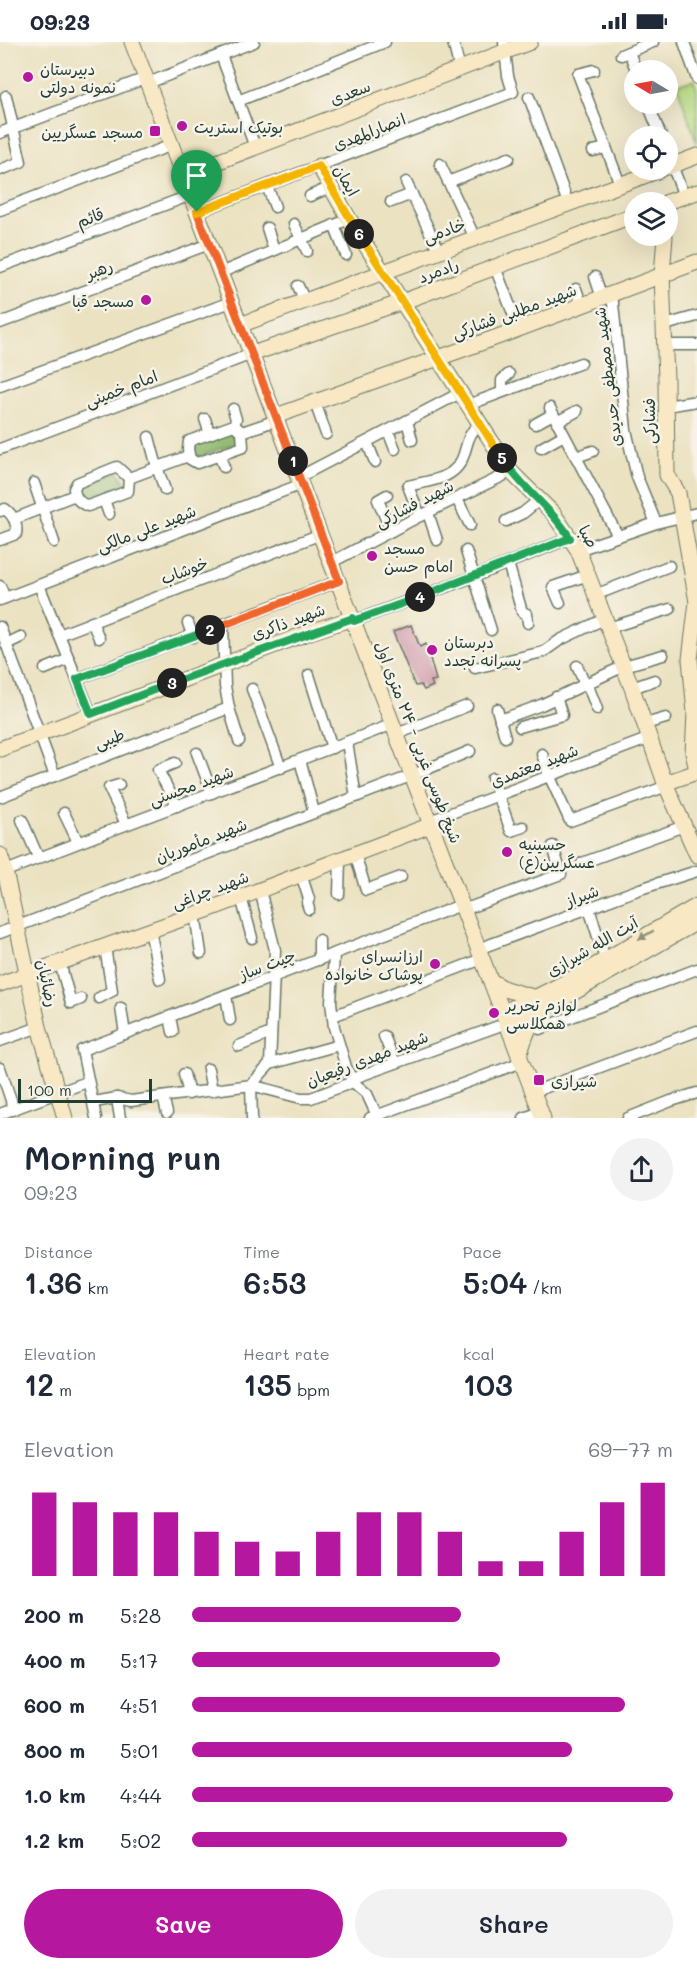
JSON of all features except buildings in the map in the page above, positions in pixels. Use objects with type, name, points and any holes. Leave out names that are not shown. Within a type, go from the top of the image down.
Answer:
[{"type":"street","name":"شیخ طوسی غربی - ۲۴ متری اول","points":[[132,42],[542,1115]]},
{"type":"street","points":[[0,133],[254,42]]},
{"type":"street","points":[[238,101],[385,42]]},
{"type":"street","points":[[453,42],[460,70]]},
{"type":"street","name":"سعدی","points":[[183,175],[460,70],[505,47],[530,42]]},
{"type":"street","points":[[630,60],[625,53],[653,42]]},
{"type":"street","points":[[684,42],[697,79]]},
{"type":"street","name":"انصارالمهدی","points":[[197,212],[513,92],[508,76],[505,47]]},
{"type":"street","points":[[221,55],[255,147]]},
{"type":"street","points":[[594,70],[578,75],[620,184]]},
{"type":"street","points":[[0,170],[21,162],[6,96]]},
{"type":"street","points":[[529,97],[568,203]]},
{"type":"street","points":[[0,210],[172,145]]},
{"type":"street","points":[[593,150],[606,148]]},
{"type":"street","name":"خادمی","points":[[678,161],[697,156]]},
{"type":"street","points":[[448,182],[509,158]]},
{"type":"street","points":[[440,164],[475,238]]},
{"type":"street","name":"ایمان","points":[[319,166],[383,272]]},
{"type":"street","points":[[678,178],[690,194]]},
{"type":"street","name":"خادمی","points":[[240,325],[629,180]]},
{"type":"street","points":[[406,182],[439,251]]},
{"type":"street","points":[[267,186],[276,207]]},
{"type":"street","points":[[310,196],[331,188]]},
{"type":"street","points":[[391,202],[412,194]]},
{"type":"street","name":"قائم","points":[[0,267],[190,195]]},
{"type":"street","points":[[220,273],[349,219]]},
{"type":"street","name":"رادمرد","points":[[252,354],[402,302],[624,219]]},
{"type":"street","points":[[294,224],[307,251]]},
{"type":"street","points":[[334,225],[345,255]]},
{"type":"street","points":[[267,228],[274,250]]},
{"type":"street","name":"رهبر","points":[[0,323],[209,243]]},
{"type":"street","name":"فشارکی","points":[[664,246],[662,275],[666,345],[667,475],[690,514],[697,597],[696,618],[691,640],[694,650],[693,753],[697,771]]},
{"type":"street","name":"شهید مطلبی فشارکی","points":[[276,418],[315,402],[365,390],[438,357],[519,329],[574,305],[607,296],[697,262]]},
{"type":"street","points":[[495,267],[519,329]]},
{"type":"street","name":"صبا","points":[[383,272],[511,472],[553,513],[574,544],[633,688],[666,785],[697,855]]},
{"type":"street","name":"شهید مصطفی حدیدی","points":[[595,277],[607,296],[626,430],[637,477],[656,523]]},
{"type":"street","points":[[298,286],[304,301]]},
{"type":"street","points":[[574,305],[576,289]]},
{"type":"street","points":[[0,386],[231,302]]},
{"type":"street","points":[[665,325],[697,316]]},
{"type":"street","points":[[666,345],[697,345]]},
{"type":"street","name":"امام خمینی","points":[[0,449],[252,354]]},
{"type":"street","name":"شهید علی مالکی","points":[[2,599],[301,481],[407,421],[464,399],[502,392],[581,363]]},
{"type":"street","points":[[502,392],[502,380],[509,374]]},
{"type":"street","points":[[666,406],[697,401]]},
{"type":"street","points":[[315,402],[326,434]]},
{"type":"street","points":[[188,456],[197,463],[243,447],[233,409]]},
{"type":"street","points":[[535,424],[553,415],[577,411]]},
{"type":"street","points":[[553,415],[618,536]]},
{"type":"street","points":[[188,456],[189,441],[276,418]]},
{"type":"street","points":[[205,419],[210,434]]},
{"type":"street","points":[[407,421],[412,440]]},
{"type":"street","points":[[437,540],[408,486],[437,479],[454,471],[465,452],[469,434],[473,428],[481,424]]},
{"type":"street","points":[[388,431],[395,449]]},
{"type":"street","points":[[541,448],[564,435]]},
{"type":"street","points":[[149,437],[165,490]]},
{"type":"street","points":[[367,442],[375,462]]},
{"type":"street","points":[[576,457],[593,451]]},
{"type":"street","points":[[219,455],[224,467]]},
{"type":"street","points":[[129,478],[188,456]]},
{"type":"street","points":[[117,468],[123,470],[129,478],[128,491],[88,506],[81,504],[75,495],[74,489],[77,483],[93,471],[117,468]]},
{"type":"street","name":"شهید فشارکی","points":[[332,562],[511,472]]},
{"type":"street","points":[[34,483],[54,542]]},
{"type":"street","points":[[14,519],[75,495]]},
{"type":"street","points":[[387,495],[378,500],[391,531]]},
{"type":"street","points":[[457,499],[470,525]]},
{"type":"street","points":[[104,500],[109,514]]},
{"type":"street","points":[[506,521],[523,513],[539,500]]},
{"type":"street","points":[[0,511],[5,509],[17,526],[16,534],[0,540]]},
{"type":"street","points":[[353,619],[508,563],[574,544],[618,536],[690,514]]},
{"type":"street","name":"خوشاب","points":[[59,635],[321,534]]},
{"type":"street","points":[[466,551],[491,630]]},
{"type":"street","points":[[508,563],[522,612],[527,614],[528,623]]},
{"type":"street","points":[[595,595],[669,566]]},
{"type":"street","points":[[561,603],[553,587],[588,575]]},
{"type":"street","points":[[77,679],[339,581]]},
{"type":"street","points":[[39,585],[91,714]]},
{"type":"street","points":[[0,586],[2,599]]},
{"type":"street","points":[[475,668],[543,652],[560,640],[606,623],[665,614]]},
{"type":"street","name":"شهید ذاکری","points":[[0,747],[223,664],[353,619]]},
{"type":"street","points":[[92,622],[99,638]]},
{"type":"street","points":[[188,623],[193,636]]},
{"type":"street","points":[[223,625],[225,686],[239,741]]},
{"type":"street","points":[[0,627],[55,776]]},
{"type":"street","points":[[6,644],[21,637]]},
{"type":"street","points":[[505,737],[499,714],[541,705],[624,666],[663,655]]},
{"type":"street","points":[[45,669],[69,659]]},
{"type":"street","points":[[577,666],[597,709]]},
{"type":"street","points":[[309,675],[332,748]]},
{"type":"street","points":[[633,688],[655,680]]},
{"type":"street","points":[[252,689],[281,768]]},
{"type":"street","points":[[520,727],[562,715],[556,698]]},
{"type":"street","name":"شهید محسنی","points":[[3,872],[347,742],[466,706]]},
{"type":"street","name":"طیبی","points":[[0,797],[229,708]]},
{"type":"street","name":"شهید معتمدی","points":[[430,823],[549,776],[647,731],[666,718]]},
{"type":"street","points":[[347,742],[356,797]]},
{"type":"street","name":"شهید مأموریان","points":[[0,933],[412,776],[470,751]]},
{"type":"street","points":[[197,753],[212,793]]},
{"type":"street","points":[[542,754],[549,776],[570,821],[697,771]]},
{"type":"street","points":[[300,760],[314,812]]},
{"type":"street","points":[[175,763],[158,770],[177,806]]},
{"type":"street","points":[[492,778],[511,831],[523,827]]},
{"type":"street","points":[[119,784],[109,788],[126,824]]},
{"type":"street","points":[[64,813],[78,842]]},
{"type":"street","points":[[22,820],[38,857]]},
{"type":"street","name":"شهید چراغی","points":[[0,984],[260,890],[430,823]]},
{"type":"street","points":[[582,863],[684,826]]},
{"type":"street","name":"چیت ساز","points":[[87,1082],[82,1050],[462,907],[561,874],[553,846]]},
{"type":"street","points":[[355,854],[366,890],[401,877]]},
{"type":"street","name":"رضائیان","points":[[0,855],[39,1027],[65,1118]]},
{"type":"street","points":[[339,894],[340,860]]},
{"type":"street","name":"شیراز","points":[[333,1016],[590,908],[697,871]]},
{"type":"street","points":[[301,874],[309,899],[309,909]]},
{"type":"street","points":[[260,890],[275,950],[270,1064]]},
{"type":"street","points":[[241,897],[252,938]]},
{"type":"street","name":"آیت الله شیرازی","points":[[506,1020],[554,996],[605,959],[697,906]]},
{"type":"street","points":[[590,908],[605,959]]},
{"type":"street","points":[[195,914],[201,953]]},
{"type":"street","points":[[554,996],[697,922]]},
{"type":"street","points":[[150,930],[160,979]]},
{"type":"street","points":[[319,940],[319,960]]},
{"type":"street","points":[[99,998],[112,991],[105,947]]},
{"type":"street","points":[[334,955],[331,1002],[339,1045],[353,1082],[367,1094],[375,1117],[521,1059],[537,1004],[491,981]]},
{"type":"street","points":[[60,963],[71,1003],[81,999]]},
{"type":"street","points":[[540,1029],[697,969]]},
{"type":"street","points":[[226,995],[230,1020]]},
{"type":"street","points":[[121,1008],[125,1034]]},
{"type":"street","points":[[170,1017],[173,1032]]},
{"type":"street","name":"شهید مهدی رفیعیان","points":[[94,1102],[117,1098],[131,1101],[251,1086],[311,1098],[353,1082],[357,1077],[506,1020]]},
{"type":"street","points":[[0,1041],[39,1027]]},
{"type":"street","points":[[533,1092],[697,1031]]},
{"type":"street","points":[[243,1047],[271,1033]]},
{"type":"street","points":[[384,1036],[395,1063]]},
{"type":"street","points":[[252,1118],[251,1086],[270,1064],[339,1045]]},
{"type":"street","points":[[0,1068],[11,1100],[4,1114]]},
{"type":"street","points":[[208,1069],[212,1091]]},
{"type":"street","points":[[184,1074],[189,1094]]},
{"type":"street","points":[[4,1114],[87,1082],[94,1102],[96,1118]]},
{"type":"street","points":[[628,1118],[697,1093]]},
{"type":"street","points":[[163,1097],[167,1113]]},
{"type":"street","points":[[117,1098],[120,1118]]},
{"type":"street","points":[[524,1118],[542,1115]]},
{"type":"green space","points":[[694,80],[697,89],[697,143],[678,88],[678,85]]},
{"type":"green space","points":[[235,430],[238,443],[196,458],[192,454],[192,444]]},
{"type":"green space","points":[[118,472],[126,485],[82,500],[78,487]]},
{"type":"place","name":"دبیرستان نمونه دولتی","points":[[28,77]]},
{"type":"place","name":"بوتیک استریت","points":[[182,126]]},
{"type":"place","name":"مسجد عسگریین","points":[[155,131]]},
{"type":"place","name":"مسجد قبا","points":[[146,300]]},
{"type":"place","name":"مسجد امام حسن","points":[[372,556]]},
{"type":"place","name":"دبرستان پسرانه تجدد","points":[[432,650]]},
{"type":"place","name":"حسینیه عسگریین(ع)","points":[[507,852]]},
{"type":"place","name":"ارزانسرای پوشاک خانواده","points":[[435,964]]},
{"type":"place","name":"لوازم تحریر همکلاسی","points":[[494,1013]]},
{"type":"place","name":"شیرازی","points":[[539,1080]]},
{"type":"route","points":[[319,166],[349,219],[511,472],[553,513],[570,538],[354,621],[353,618],[310,632],[91,714],[77,679],[109,669],[339,581],[197,212],[319,166]]}]
